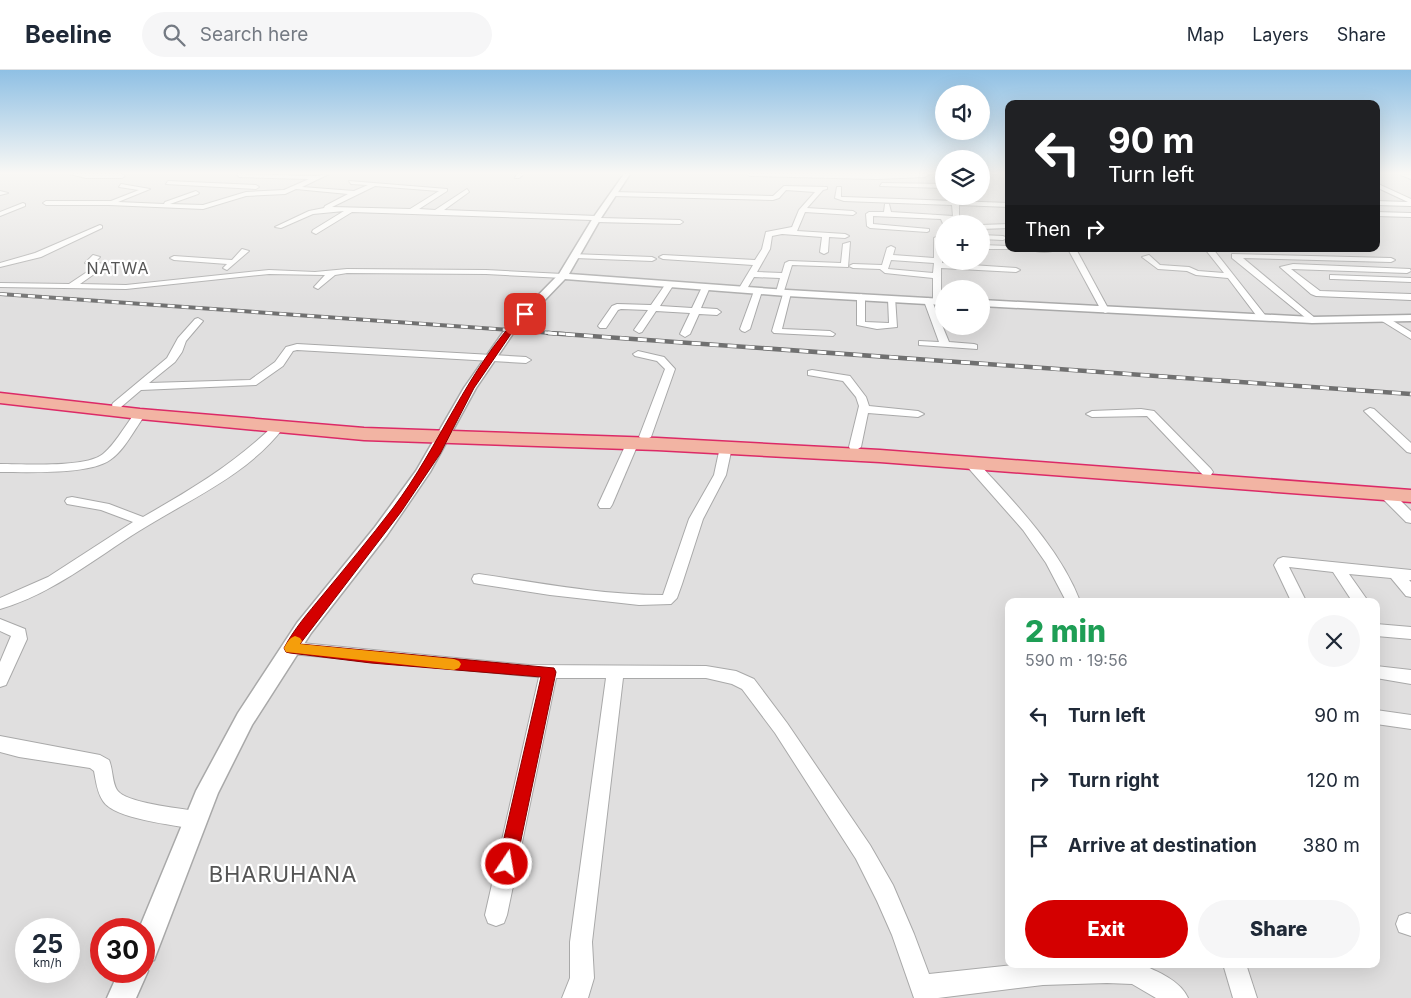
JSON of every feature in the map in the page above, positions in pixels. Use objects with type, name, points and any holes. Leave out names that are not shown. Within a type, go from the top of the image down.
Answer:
[{"type":"highway","points":[[0,392],[117,405],[444,435]]},
{"type":"highway","points":[[0,398],[278,427],[444,435],[855,448],[1206,472],[1411,489]]},
{"type":"highway","points":[[639,440],[1411,496]]},
{"type":"street","points":[[279,227],[300,217]]},
{"type":"street","points":[[316,232],[340,217]]},
{"type":"street","points":[[582,217],[680,222]]},
{"type":"street","points":[[742,290],[766,249],[769,234],[794,229],[799,217]]},
{"type":"street","points":[[869,217],[870,226],[927,230]]},
{"type":"street","points":[[923,217],[927,230],[930,234],[935,235]]},
{"type":"street","points":[[155,922],[195,820],[226,753],[290,648],[398,510],[424,472],[470,388],[492,359],[510,330],[563,276],[596,219]]},
{"type":"street","points":[[990,227],[1005,226]]},
{"type":"street","points":[[0,265],[38,255],[100,227]]},
{"type":"street","points":[[780,232],[826,235],[846,240],[845,265],[789,263],[785,276],[778,331],[830,334]]},
{"type":"street","points":[[824,252],[826,235]]},
{"type":"street","points":[[990,237],[1005,238]]},
{"type":"street","points":[[990,247],[1005,248]]},
{"type":"street","points":[[891,248],[884,270],[888,272],[937,276]]},
{"type":"street","points":[[218,278],[245,250]]},
{"type":"street","points":[[1074,252],[1105,310]]},
{"type":"street","points":[[1211,252],[1262,317]]},
{"type":"street","points":[[1379,252],[1409,272]]},
{"type":"street","points":[[70,287],[102,267],[102,264],[88,262],[96,256]]},
{"type":"street","points":[[574,256],[652,259]]},
{"type":"street","points":[[1312,320],[1235,256],[1391,260]]},
{"type":"street","points":[[663,257],[759,263]]},
{"type":"street","points":[[888,257],[935,261]]},
{"type":"street","points":[[1146,257],[1158,267],[1230,276]]},
{"type":"street","points":[[174,258],[234,262]]},
{"type":"street","points":[[990,262],[1014,267],[990,265]]},
{"type":"street","points":[[853,266],[886,267]]},
{"type":"street","points":[[1409,272],[1284,267],[1316,293],[1411,297]]},
{"type":"street","points":[[1318,267],[1358,295]]},
{"type":"street","points":[[937,280],[938,270]]},
{"type":"street","points":[[0,285],[126,287],[269,272],[316,274],[333,272],[486,272],[784,293],[935,301]]},
{"type":"street","points":[[318,287],[333,272]]},
{"type":"street","points":[[752,274],[785,276]]},
{"type":"street","points":[[1333,278],[1411,280]]},
{"type":"street","points":[[639,330],[670,284]]},
{"type":"street","points":[[685,334],[706,287]]},
{"type":"street","points":[[745,329],[758,291]]},
{"type":"street","points":[[861,297],[859,322],[862,325],[873,326],[894,325],[892,299]]},
{"type":"street","points":[[990,304],[1312,320],[1411,318]]},
{"type":"street","points":[[603,326],[617,307],[717,312]]},
{"type":"street","points":[[1385,319],[1411,336]]},
{"type":"street","points":[[117,405],[171,360],[177,352],[181,340],[198,321]]},
{"type":"street","points":[[943,335],[945,345]]},
{"type":"street","points":[[922,344],[974,347]]},
{"type":"street","points":[[139,387],[252,383],[279,364],[289,349],[297,347],[526,360]]},
{"type":"street","points":[[605,505],[639,440],[670,369],[668,363],[663,360],[638,354]]},
{"type":"street","points":[[812,373],[842,376],[849,379],[863,401],[864,409],[855,448]]},
{"type":"street","points":[[864,409],[918,414]]},
{"type":"street","points":[[1370,411],[1411,449]]},
{"type":"street","points":[[1092,414],[1150,413],[1206,472]]},
{"type":"street","points":[[0,468],[96,463],[108,456],[140,414]]},
{"type":"street","points":[[0,604],[39,589],[238,465],[278,427]]},
{"type":"street","points":[[479,579],[570,593],[647,601],[666,600],[669,598],[675,584],[696,519],[720,475],[726,447]]},
{"type":"street","points":[[970,463],[1030,527],[1071,598]]},
{"type":"street","points":[[1386,494],[1411,519]]},
{"type":"street","points":[[72,501],[104,507],[145,522]]},
{"type":"street","points":[[1297,598],[1281,565],[1283,562],[1411,575]]},
{"type":"street","points":[[1337,567],[1358,598]]},
{"type":"street","points":[[1395,573],[1411,592]]},
{"type":"street","points":[[0,625],[19,633],[19,639],[0,680]]},
{"type":"street","points":[[1380,629],[1411,633]]},
{"type":"street","points":[[290,648],[364,657],[549,672],[706,672],[736,678],[748,684],[781,728],[863,852],[885,893],[903,934],[924,993],[1043,973],[1107,971],[1132,972],[1149,979],[1176,998]]},
{"type":"street","points":[[496,915],[549,672]]},
{"type":"street","points":[[574,998],[579,991],[581,980],[580,948],[606,765],[615,672]]},
{"type":"street","points":[[1380,673],[1411,677]]},
{"type":"street","points":[[1380,717],[1411,722]]},
{"type":"street","points":[[0,744],[19,750],[93,760],[102,766],[106,786],[111,798],[126,806],[195,820]]},
{"type":"street","points":[[1236,968],[1245,998]]},
{"type":"street","points":[[121,998],[128,983]]},
{"type":"shaded area","points":[[0,217],[935,217],[935,270],[990,270],[990,217],[1005,217],[1005,252],[1380,252],[1380,217],[1411,217],[1411,998],[0,998]]},
{"type":"railway","points":[[0,294],[566,334]]},
{"type":"railway","points":[[548,333],[1411,394]]},
{"type":"slow traffic","points":[[295,641],[290,648],[355,656],[454,664]]},
{"type":"district","name":"NATWA","points":[[118,268]]},
{"type":"district","name":"BHARUHANA","points":[[283,874]]},
{"type":"route","points":[[507,864],[549,672],[290,648],[335,587],[398,510],[435,454],[470,388],[492,359],[510,330],[525,314]]}]
